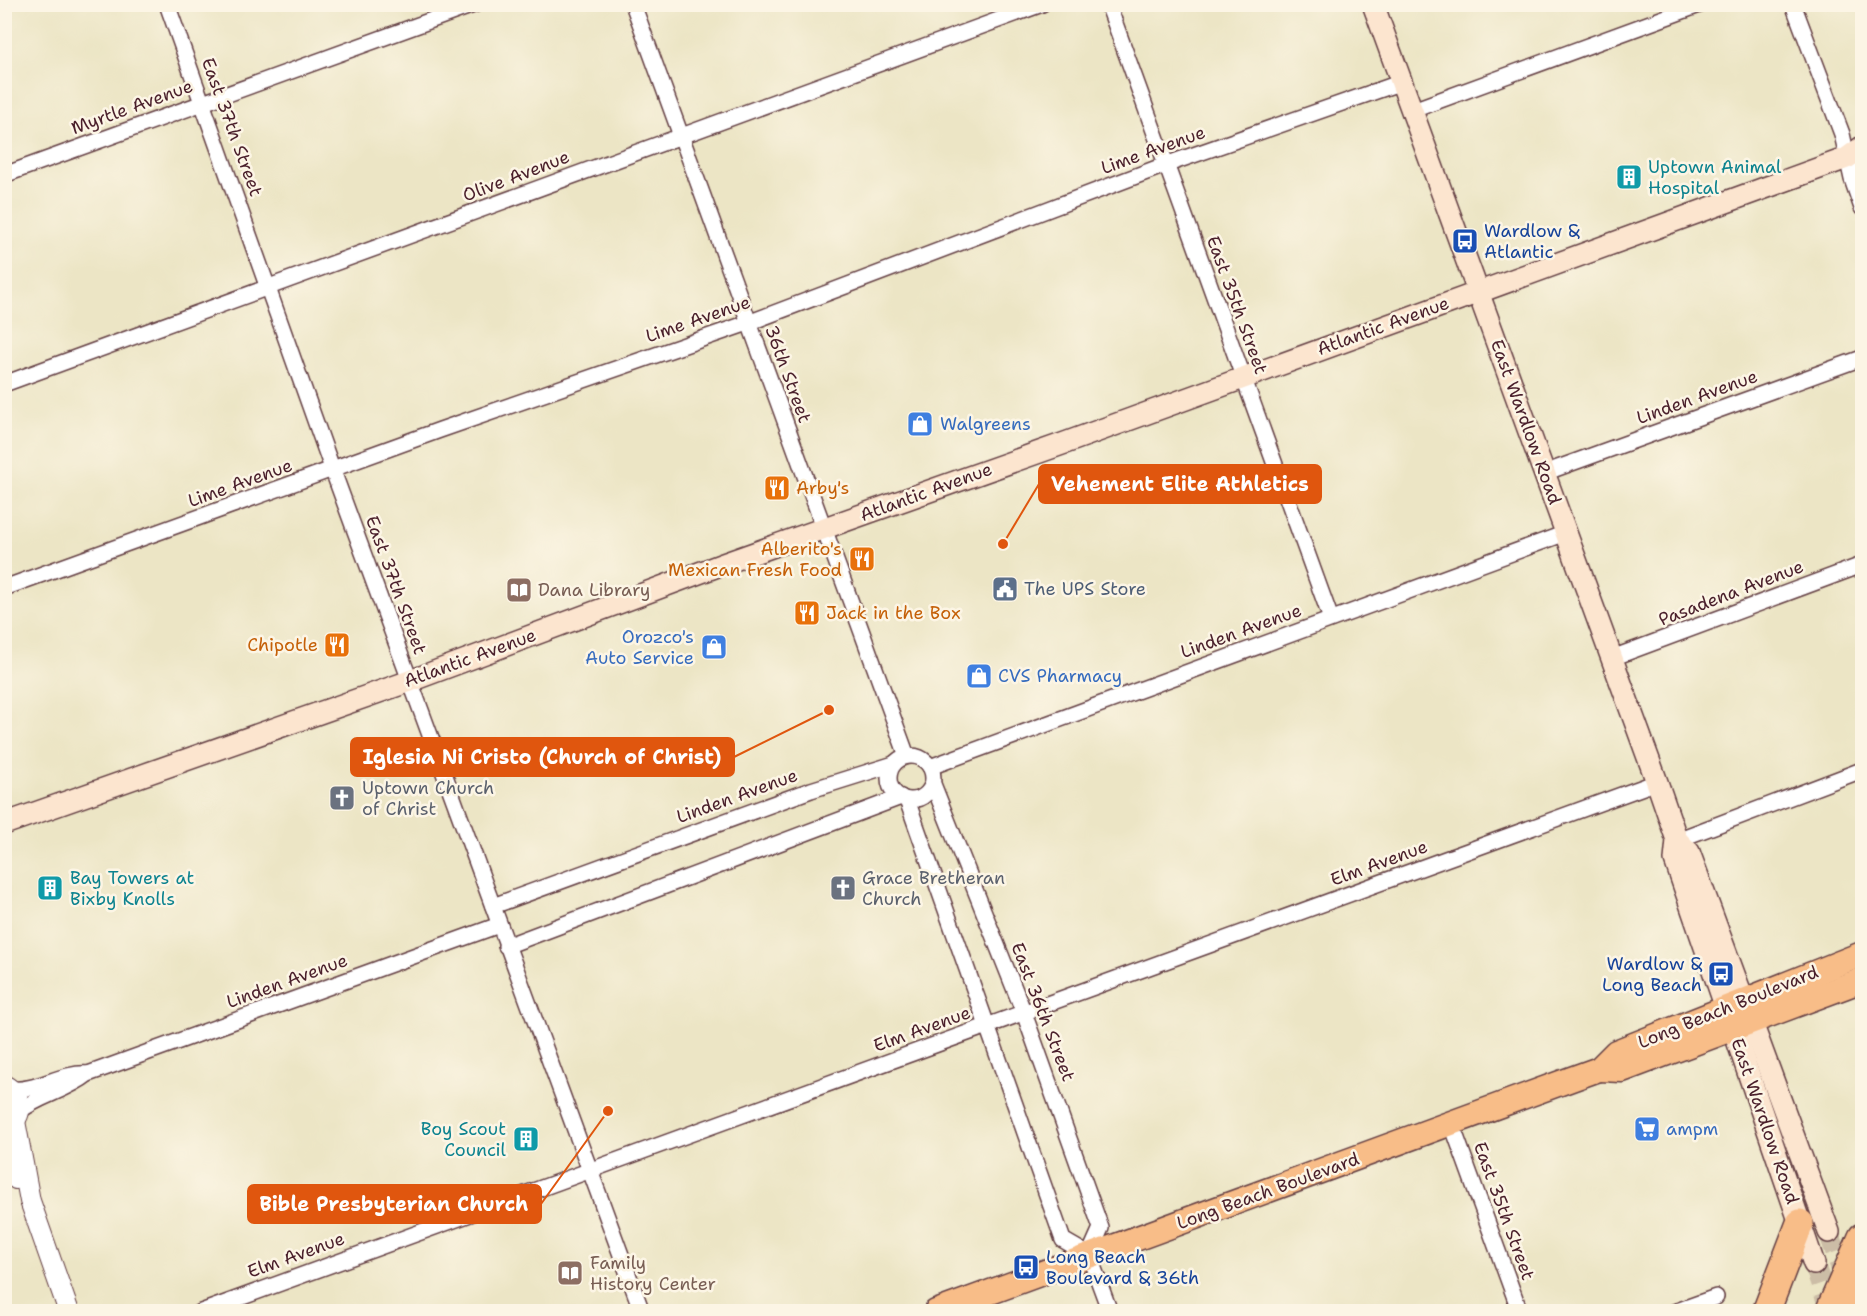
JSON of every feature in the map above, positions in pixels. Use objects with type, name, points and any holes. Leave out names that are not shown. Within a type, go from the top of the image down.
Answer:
[{"type":"highway","points":[[1766,1311],[1800,1223]]},
{"type":"highway","points":[[1829,1311],[1863,1237]]},
{"type":"highway","points":[[1846,1311],[1863,1274]]},
{"type":"highway","points":[[1854,1311],[1863,1292]]},
{"type":"main road","name":"East Wardlow Road","points":[[1373,4],[1677,840],[1689,852],[1814,1264]]},
{"type":"main road","name":"Atlantic Avenue","points":[[4,824],[410,681],[1243,378],[1478,290],[1858,154]]},
{"type":"main road","name":"Long Beach Boulevard","points":[[936,1311],[1452,1125],[1599,1069],[1622,1070],[1863,954]]},
{"type":"main road","name":"Long Beach Boulevard","points":[[1739,1015],[1863,980]]},
{"type":"main road","name":"East Wardlow Road","points":[[1739,1015],[1829,1232]]},
{"type":"street","name":"East 37th Street","points":[[167,4],[333,471],[642,1311]]},
{"type":"street","name":"Myrtle Avenue","points":[[4,175],[476,4]]},
{"type":"street","name":"36th Street","points":[[633,4],[824,529],[900,760]]},
{"type":"street","name":"Olive Avenue","points":[[4,384],[576,174],[681,138],[1041,4]]},
{"type":"street","name":"East 35th Street","points":[[1107,4],[1331,619]]},
{"type":"street","points":[[1413,111],[1702,4]]},
{"type":"street","points":[[1793,4],[1842,134],[1858,154],[1863,208]]},
{"type":"street","name":"Lime Avenue","points":[[4,588],[333,471],[440,430],[748,323],[1165,165],[1402,82]]},
{"type":"street","name":"Linden Avenue","points":[[1544,473],[1863,358]]},
{"type":"street","name":"Linden Avenue","points":[[930,766],[1566,533]]},
{"type":"street","name":"Pasadena Avenue","points":[[1612,658],[1863,565]]},
{"type":"street","points":[[507,946],[904,799],[920,798],[933,784],[930,766],[920,758],[900,760],[889,779],[891,786],[904,799],[1063,1240],[1089,1255],[1110,1311]]},
{"type":"street","name":"Linden Avenue","points":[[493,906],[811,790],[900,760]]},
{"type":"street","points":[[1677,840],[1863,770]]},
{"type":"street","name":"Elm Avenue","points":[[201,1311],[1657,782]]},
{"type":"street","name":"East 36th Street","points":[[933,784],[1024,1013],[1101,1228],[1089,1255]]},
{"type":"street","name":"Linden Avenue","points":[[88,1074],[499,925]]},
{"type":"street","points":[[8,1087],[21,1090],[60,1077],[88,1074]]},
{"type":"street","points":[[13,1120],[29,1103],[73,1086],[88,1074]]},
{"type":"street","points":[[8,1087],[19,1101],[13,1120],[30,1201],[69,1311]]},
{"type":"street","name":"East 35th Street","points":[[1452,1125],[1520,1311]]},
{"type":"street","points":[[4,1150],[20,1188],[30,1201]]},
{"type":"street","points":[[1674,1311],[1716,1297]]},
{"type":"tunnel","points":[[1829,1232],[1847,1285]]},
{"type":"tunnel","points":[[1814,1264],[1831,1312]]},
{"type":"place","name":"Uptown Animal Hospital","points":[[1629,177]]},
{"type":"place","name":"Wardlow & Atlantic","points":[[1465,241]]},
{"type":"place","name":"Walgreens","points":[[920,424]]},
{"type":"place","name":"Arby's","points":[[777,488]]},
{"type":"place","name":"Vehement Elite Athletics","points":[[1003,544]]},
{"type":"place","name":"Alberito's Mexican Fresh Food","points":[[862,559]]},
{"type":"place","name":"The UPS Store","points":[[1005,589]]},
{"type":"place","name":"Dana Library","points":[[519,590]]},
{"type":"place","name":"Jack in the Box","points":[[807,613]]},
{"type":"place","name":"Chipotle","points":[[337,645]]},
{"type":"place","name":"Orozco's Auto Service","points":[[714,647]]},
{"type":"place","name":"CVS Pharmacy","points":[[979,676]]},
{"type":"place","name":"Iglesia Ni Cristo (Church of Christ)","points":[[829,710]]},
{"type":"place","name":"Uptown Church of Christ","points":[[342,798]]},
{"type":"place","name":"Bay Towers at Bixby Knolls","points":[[50,888]]},
{"type":"place","name":"Grace Bretheran Church","points":[[843,888]]},
{"type":"place","name":"Wardlow & Long Beach","points":[[1721,974]]},
{"type":"place","name":"Bible Presbyterian Church","points":[[608,1111]]},
{"type":"place","name":"ampm","points":[[1647,1129]]},
{"type":"place","name":"Boy Scout Council","points":[[526,1139]]},
{"type":"place","name":"Long Beach Boulevard & 36th","points":[[1026,1267]]},
{"type":"place","name":"Family History Center","points":[[570,1273]]}]
